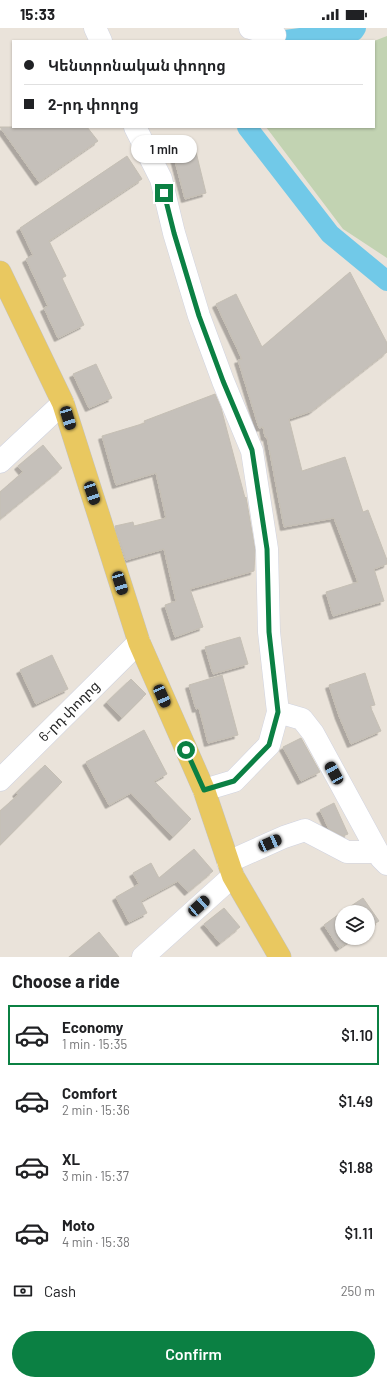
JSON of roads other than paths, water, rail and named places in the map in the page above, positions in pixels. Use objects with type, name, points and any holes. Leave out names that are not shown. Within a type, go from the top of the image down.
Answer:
[{"type":"main road","points":[[0,272],[63,403],[139,642],[204,790],[231,869],[280,957]]},
{"type":"street","points":[[95,28],[101,40]]},
{"type":"street","points":[[250,28],[275,35]]},
{"type":"street","points":[[136,128],[161,179],[174,233],[199,316],[223,381],[252,450],[267,549],[269,632],[278,712],[269,745],[234,781],[204,790]]},
{"type":"street","points":[[0,462],[63,403]]},
{"type":"street","name":"6-րդ փողոց","points":[[0,780],[139,642]]},
{"type":"street","points":[[278,712],[302,719],[312,733],[382,858]]},
{"type":"street","points":[[143,957],[231,869],[284,837],[305,830],[347,852],[382,858]]},
{"type":"waterway","points":[[285,40],[354,31],[356,28]]},
{"type":"waterway","points":[[248,128],[330,234],[387,281]]}]
